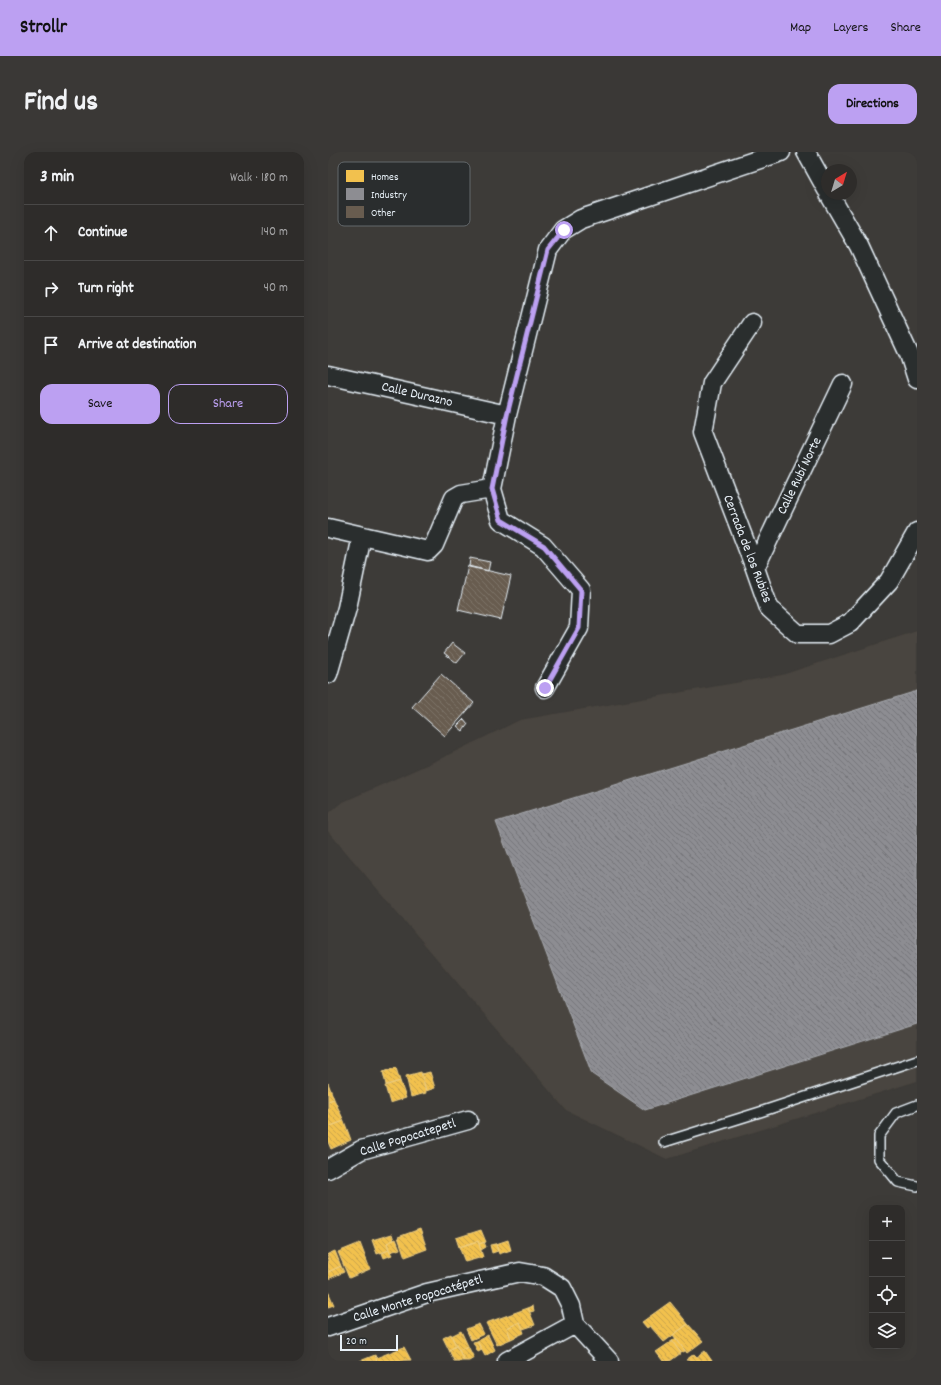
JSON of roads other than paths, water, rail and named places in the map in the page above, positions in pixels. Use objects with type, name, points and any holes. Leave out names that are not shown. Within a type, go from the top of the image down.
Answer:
[{"type":"street","points":[[545,688],[579,628],[581,590],[544,546],[501,520],[492,489],[507,415],[548,250],[564,230],[581,219],[781,152]]},
{"type":"street","points":[[806,152],[821,179]]},
{"type":"street","points":[[832,200],[859,246],[909,354],[917,379]]},
{"type":"street","name":"Cerrada de los Rubies","points":[[752,323],[712,383],[703,432],[769,608],[798,634],[829,634],[850,623],[889,581],[917,532]]},
{"type":"street","name":"Calle Durazno","points":[[328,375],[507,415]]},
{"type":"street","name":"Calle Rubí Norte","points":[[755,568],[843,384]]},
{"type":"street","points":[[328,528],[428,551],[434,544],[454,498],[461,494],[492,489]]},
{"type":"street","points":[[328,674],[347,608],[362,536]]},
{"type":"street","name":"Calle Popocatepetl","points":[[328,1169],[361,1150],[468,1120]]},
{"type":"street","name":"Calle Monte Popocatépetl","points":[[328,1327],[427,1294],[520,1272],[543,1276],[562,1288],[571,1306],[575,1324]]},
{"type":"street","points":[[507,1361],[575,1324],[609,1361]]},
{"type":"lane","points":[[664,1142],[917,1060]]},
{"type":"lane","points":[[917,1105],[896,1114],[879,1136],[879,1159],[898,1182],[917,1186]]}]
